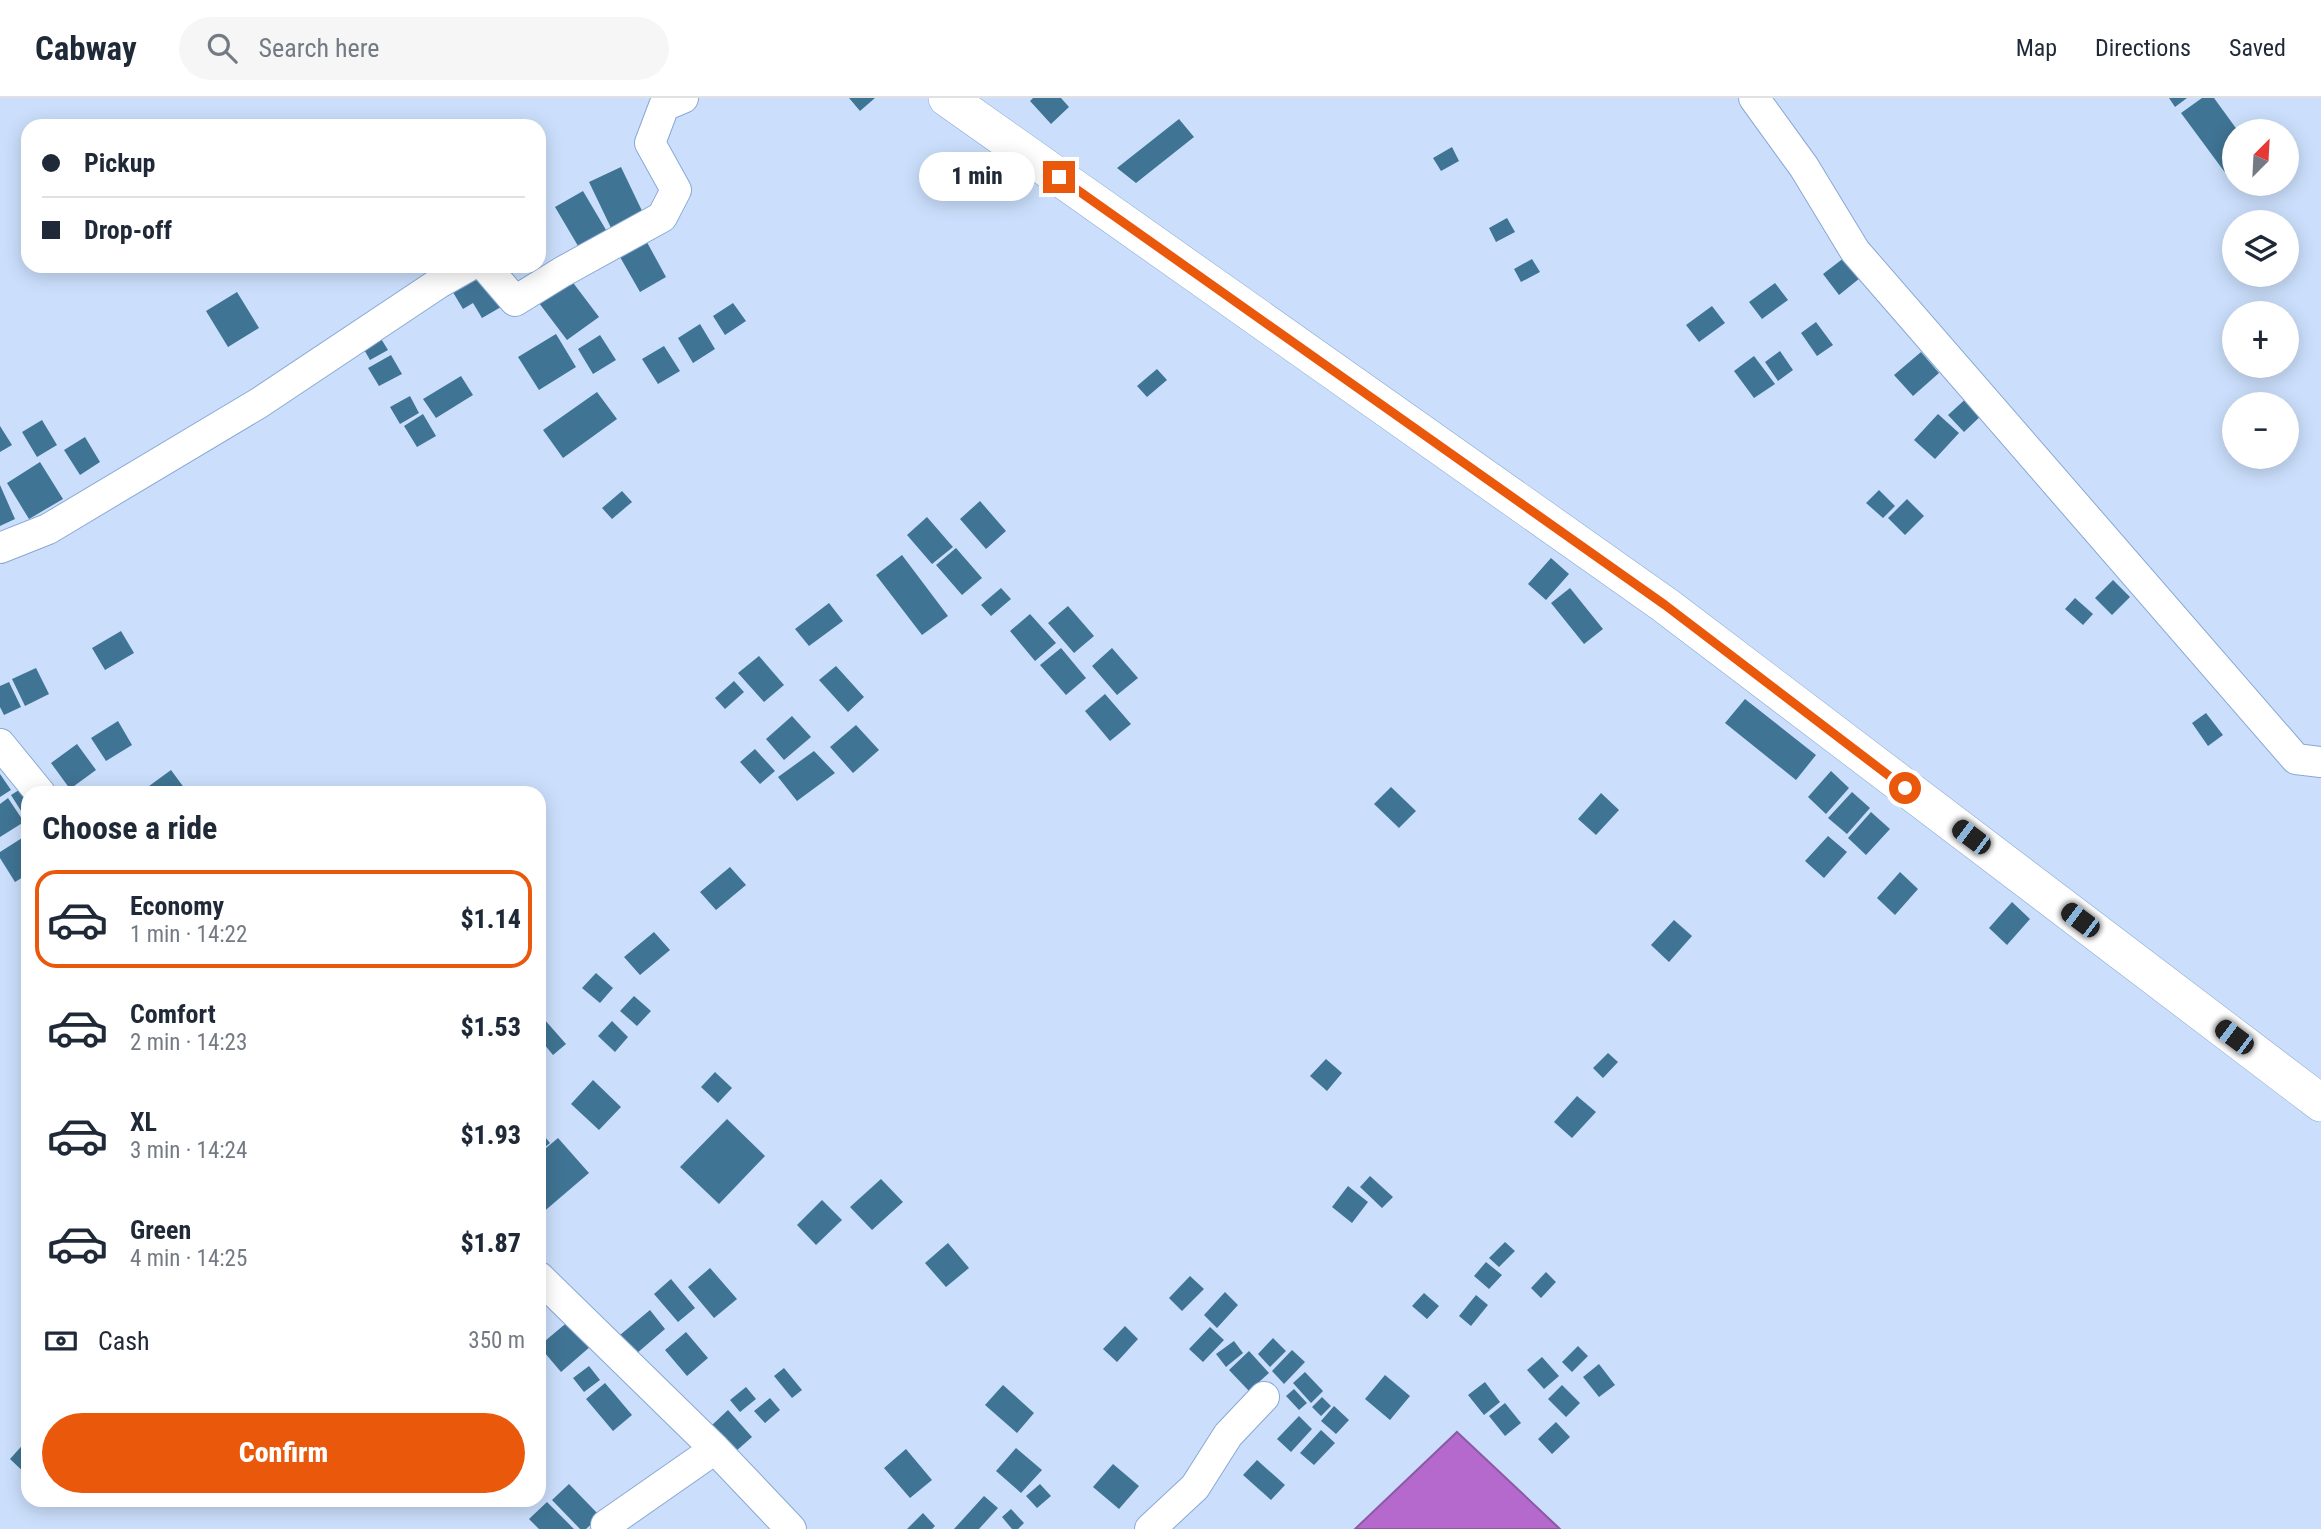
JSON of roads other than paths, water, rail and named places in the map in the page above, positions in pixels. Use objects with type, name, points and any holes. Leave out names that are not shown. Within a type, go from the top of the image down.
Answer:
[{"type":"main road","points":[[947,98],[1665,605],[2321,1103]]},
{"type":"main road","points":[[986,98],[1678,587],[2321,1075]]},
{"type":"street","points":[[491,273],[515,301],[662,217],[676,190],[650,143],[664,106],[683,98]]},
{"type":"street","points":[[1754,98],[1804,167],[1855,250],[2296,759],[2321,762]]},
{"type":"street","points":[[0,548],[48,529],[259,403],[457,273]]},
{"type":"street","points":[[0,744],[34,786]]},
{"type":"street","points":[[546,1283],[715,1448],[791,1529]]},
{"type":"street","points":[[1150,1529],[1195,1488],[1228,1435],[1264,1397]]},
{"type":"street","points":[[606,1525],[715,1448]]}]
